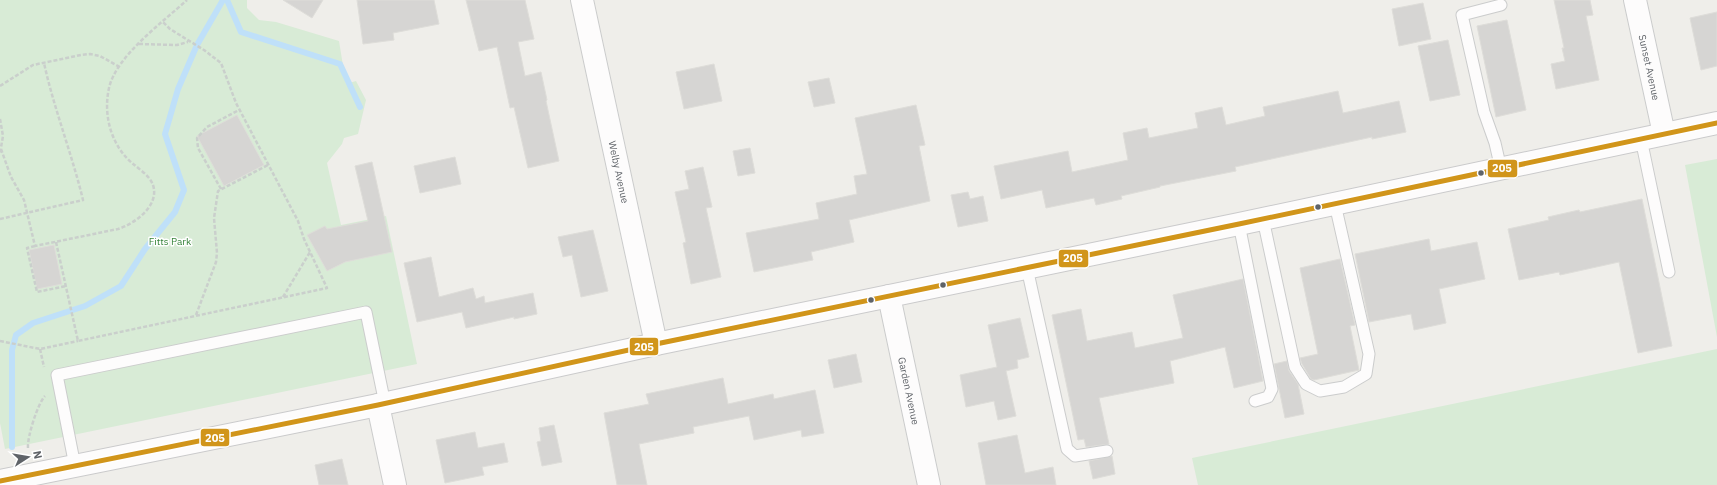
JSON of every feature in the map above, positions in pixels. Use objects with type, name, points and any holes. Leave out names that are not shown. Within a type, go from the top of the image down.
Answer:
[{"type":"street","name":"Welby Avenue","points":[[582,0],[656,344]]},
{"type":"street","name":"Sunset Avenue","points":[[1635,0],[1664,134]]},
{"type":"street","points":[[10,482],[75,466],[382,405],[656,344],[1239,224],[1717,123]]},
{"type":"street","name":"Garden Avenue","points":[[888,296],[929,485]]},
{"type":"street","points":[[382,405],[395,485]]},
{"type":"lane","points":[[1501,5],[1462,15],[1484,112],[1495,143],[1501,169]]},
{"type":"lane","points":[[1641,139],[1669,272]]},
{"type":"lane","points":[[1263,219],[1296,367],[1306,384],[1320,391],[1344,387],[1366,374],[1369,354],[1335,204]]},
{"type":"lane","points":[[1239,224],[1272,389],[1268,397],[1256,401]]},
{"type":"lane","points":[[1027,268],[1067,448],[1075,456],[1107,450]]},
{"type":"lane","points":[[75,466],[57,375],[366,312],[382,405]]},
{"type":"path","points":[[66,286],[37,292],[27,248],[131,225],[148,208],[154,193],[153,185],[142,171],[122,154],[111,131],[107,117],[109,87],[118,66],[139,44],[187,0]]},
{"type":"path","points":[[0,341],[40,349],[327,288],[310,252],[298,221],[239,110],[232,94],[224,68],[215,57],[188,42],[163,22]]},
{"type":"path","points":[[139,44],[177,45],[188,42]]},
{"type":"path","points":[[0,86],[33,66],[90,54],[100,56],[118,66]]},
{"type":"path","points":[[0,219],[83,200],[75,166],[51,94],[44,63]]},
{"type":"path","points":[[222,189],[198,148],[196,138],[207,127],[239,110]]},
{"type":"path","points":[[0,119],[4,136],[0,153]]},
{"type":"path","points":[[1,149],[28,212],[35,246]]},
{"type":"path","points":[[196,315],[216,262],[217,253],[214,218],[218,191],[268,165]]},
{"type":"path","points":[[56,242],[78,341]]},
{"type":"path","points":[[283,297],[310,252]]},
{"type":"path","points":[[28,448],[38,409],[44,397],[49,393]]},
{"type":"green space","name":"Fitts Park","points":[[0,0],[247,0],[247,8],[259,20],[276,22],[339,41],[346,84],[356,81],[366,100],[358,134],[344,138],[342,144],[327,163],[341,225],[386,216],[417,364],[5,449],[0,423]]},
{"type":"green space","points":[[1717,159],[1717,337],[1685,165]]},
{"type":"green space","points":[[1717,349],[1717,485],[1198,485],[1192,458]]},
{"type":"building","points":[[283,0],[323,0],[312,18]]},
{"type":"building","points":[[357,0],[434,0],[439,24],[393,33],[394,40],[363,44]]},
{"type":"building","points":[[466,0],[525,0],[534,39],[518,42],[525,76],[541,72],[559,161],[528,168],[514,107],[510,108],[497,47],[479,51]]},
{"type":"building","points":[[1554,0],[1590,0],[1593,15],[1586,16],[1599,80],[1556,89],[1551,64],[1565,61],[1562,48],[1564,48]]},
{"type":"building","points":[[1423,3],[1431,39],[1399,46],[1392,9]]},
{"type":"building","points":[[1717,12],[1717,66],[1701,70],[1690,18]]},
{"type":"building","points":[[1507,20],[1526,110],[1496,117],[1477,26]]},
{"type":"building","points":[[1448,40],[1460,95],[1430,101],[1418,46]]},
{"type":"building","points":[[714,64],[722,101],[684,109],[676,72]]},
{"type":"building","points":[[829,78],[835,103],[814,107],[808,82]]},
{"type":"building","points":[[1338,91],[1343,113],[1399,101],[1406,132],[1372,139],[1372,137],[1235,167],[1236,171],[1160,186],[1121,196],[1122,199],[1096,205],[1094,198],[1046,208],[1042,190],[1001,199],[994,166],[1068,151],[1072,172],[1128,160],[1123,133],[1147,128],[1149,138],[1198,128],[1195,113],[1222,107],[1226,125],[1265,116],[1263,107]]},
{"type":"building","points":[[916,105],[925,145],[919,146],[930,201],[849,220],[854,242],[811,252],[813,260],[754,272],[746,233],[819,219],[816,203],[857,194],[854,176],[867,174],[855,118]]},
{"type":"building","points":[[237,115],[264,165],[224,186],[197,136]]},
{"type":"building","points":[[750,148],[755,173],[738,176],[733,151]]},
{"type":"building","points":[[455,157],[461,184],[420,193],[414,166]]},
{"type":"building","points":[[372,162],[392,252],[345,262],[327,271],[307,235],[325,226],[327,229],[368,221],[355,166]]},
{"type":"building","points":[[703,167],[712,207],[706,208],[721,277],[691,284],[683,243],[686,242],[675,192],[689,189],[685,171]]},
{"type":"building","points":[[968,192],[970,199],[983,196],[988,221],[958,227],[951,195]]},
{"type":"building","points":[[1642,199],[1672,346],[1638,353],[1619,262],[1560,275],[1559,272],[1519,280],[1508,229],[1549,220],[1548,217],[1579,210],[1580,212]]},
{"type":"building","points":[[593,230],[608,291],[581,297],[572,255],[563,257],[558,237]]},
{"type":"building","points":[[1429,239],[1431,251],[1477,242],[1485,279],[1439,289],[1446,323],[1414,330],[1411,314],[1369,322],[1355,254]]},
{"type":"building","points":[[54,245],[62,284],[37,289],[29,250]]},
{"type":"building","points":[[431,257],[439,297],[473,288],[476,299],[484,296],[485,303],[533,293],[537,314],[514,319],[514,317],[466,328],[462,312],[417,322],[404,263]]},
{"type":"building","points":[[1340,259],[1355,325],[1350,326],[1359,370],[1314,380],[1311,379],[1300,358],[1318,354],[1300,268]]},
{"type":"building","points":[[1243,279],[1263,381],[1234,388],[1225,347],[1170,361],[1174,383],[1099,398],[1109,444],[1086,447],[1084,439],[1078,440],[1052,315],[1081,309],[1087,341],[1132,332],[1135,348],[1183,338],[1173,295]]},
{"type":"building","points":[[1020,318],[1029,357],[1017,360],[1018,368],[1006,371],[1016,416],[998,420],[994,401],[966,407],[960,375],[997,367],[988,325]]},
{"type":"building","points":[[856,354],[862,382],[834,388],[828,360]]},
{"type":"building","points":[[1287,361],[1289,371],[1298,384],[1304,414],[1285,418],[1274,364]]},
{"type":"building","points":[[723,378],[728,404],[773,394],[774,399],[815,390],[824,433],[802,437],[801,430],[754,440],[749,416],[693,427],[694,433],[639,444],[647,485],[617,485],[604,413],[649,404],[646,394]]},
{"type":"building","points":[[554,425],[562,462],[542,466],[537,442],[541,441],[539,428]]},
{"type":"building","points":[[475,432],[478,448],[504,443],[508,462],[482,467],[484,475],[445,483],[436,440]]},
{"type":"building","points":[[1017,435],[1025,473],[1053,467],[1056,485],[986,485],[978,443]]},
{"type":"building","points":[[1112,456],[1115,474],[1093,479],[1089,461]]},
{"type":"building","points":[[342,459],[348,485],[319,485],[315,465]]},
{"type":"waterway","points":[[12,447],[12,350],[16,335],[33,323],[85,306],[121,286],[145,249],[175,212],[184,190],[165,134],[178,89],[197,45],[223,0]]},
{"type":"waterway","points":[[227,0],[241,32],[340,64],[360,107]]},
{"type":"transit line","name":"205","points":[[0,481],[378,405],[656,344],[1239,224],[1717,123]]}]
